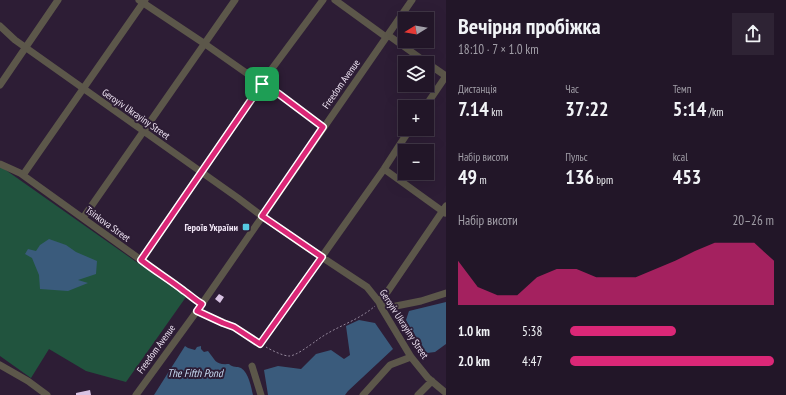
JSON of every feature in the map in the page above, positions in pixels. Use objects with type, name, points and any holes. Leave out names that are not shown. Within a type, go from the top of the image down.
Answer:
[{"type":"street","points":[[0,85],[58,0]]},
{"type":"street","points":[[83,218],[235,0]]},
{"type":"street","points":[[141,260],[271,70],[323,0]]},
{"type":"street","points":[[335,0],[417,56]]},
{"type":"street","name":"Freedom Avenue","points":[[136,395],[202,304],[412,0]]},
{"type":"street","points":[[23,175],[142,1],[262,84],[279,94],[323,127]]},
{"type":"street","name":"Geroyiv Ukrayiny Street","points":[[0,27],[25,48],[262,216],[368,287],[379,302],[411,357],[432,381],[446,393]]},
{"type":"street","points":[[430,100],[446,76],[434,68]]},
{"type":"street","points":[[197,311],[234,327],[260,344],[384,169],[405,136]]},
{"type":"street","name":"Tsinkova Street","points":[[0,164],[23,175],[202,304]]},
{"type":"street","points":[[384,169],[445,210],[379,302],[391,307],[421,301],[446,293]]},
{"type":"street","points":[[363,395],[390,365],[411,357]]},
{"type":"street","points":[[0,365],[47,395]]},
{"type":"street","points":[[252,366],[261,395]]},
{"type":"street","points":[[418,395],[432,381]]},
{"type":"path","points":[[260,344],[273,352],[289,356],[306,349],[318,340],[373,308],[379,302]]},
{"type":"green space","points":[[0,166],[186,297],[126,382],[86,371],[49,349],[31,378],[0,356]]},
{"type":"water","points":[[49,239],[66,245],[76,252],[97,261],[96,274],[78,280],[88,283],[68,291],[40,289],[39,275],[32,258],[25,254],[28,249],[36,251],[40,245]]},
{"type":"water","points":[[446,302],[446,344],[435,352],[427,353],[421,346],[418,345],[406,320],[409,311]]},
{"type":"water","points":[[359,320],[375,323],[393,349],[345,395],[268,395],[264,370],[278,366],[301,369],[316,354],[331,350],[344,359],[350,355],[346,326]]},
{"type":"water","name":"The Fifth Pond","points":[[185,346],[195,350],[197,347],[201,346],[201,349],[204,352],[208,351],[218,363],[229,364],[244,370],[248,377],[253,395],[154,395]]},
{"type":"building","points":[[219,294],[224,297],[220,303],[215,299]]},
{"type":"building","points":[[90,390],[91,395],[76,395],[76,393]]},
{"type":"place","name":"Героїв України","points":[[246,227]]},
{"type":"route","points":[[262,84],[279,94],[323,127],[262,216],[322,257],[260,344],[234,327],[197,311],[202,304],[141,260],[262,84]]}]
